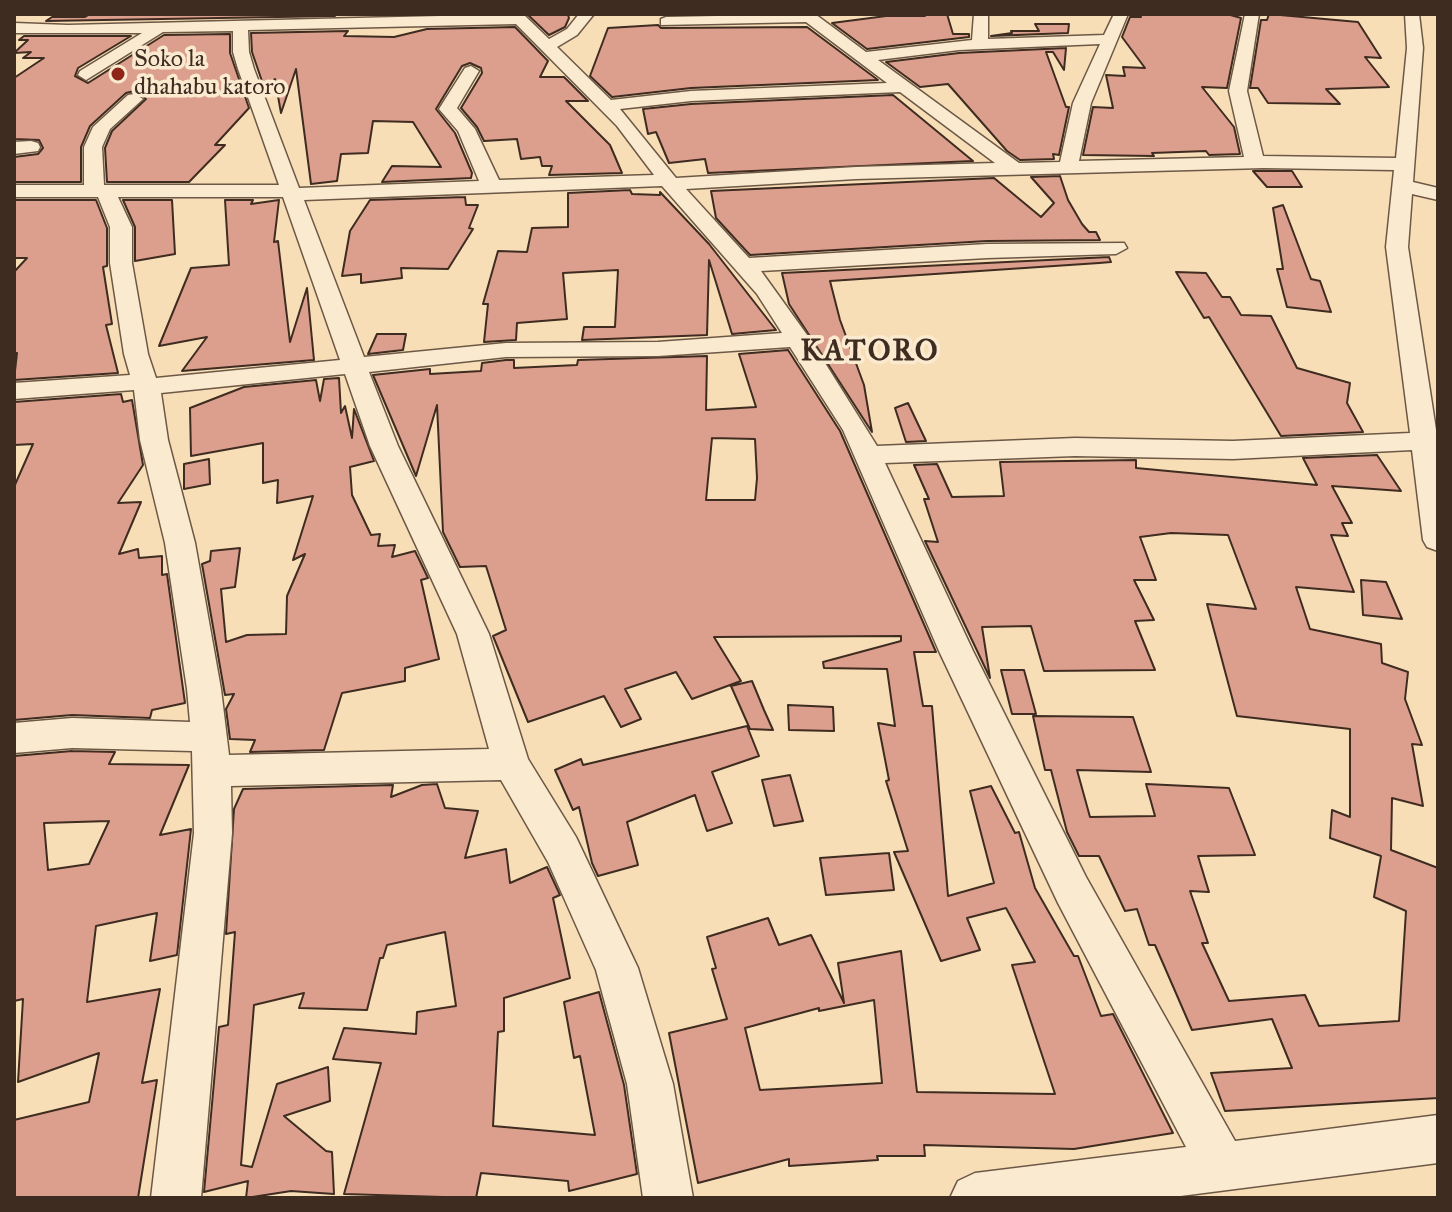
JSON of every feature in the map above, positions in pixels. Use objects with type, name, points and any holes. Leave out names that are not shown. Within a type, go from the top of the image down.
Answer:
[{"type":"street","points":[[68,30],[77,14]]},
{"type":"street","points":[[548,46],[563,39],[587,14]]},
{"type":"street","points":[[979,44],[983,22],[981,14]]},
{"type":"street","points":[[1068,169],[1082,103],[1121,14]]},
{"type":"street","points":[[1252,14],[1238,91],[1255,163]]},
{"type":"street","points":[[1412,14],[1415,48],[1397,247],[1438,540]]},
{"type":"street","points":[[666,22],[808,15],[1016,170]]},
{"type":"street","points":[[14,28],[160,28],[233,22],[518,17],[623,122],[670,182],[766,290],[856,430],[956,651],[1072,890],[1222,1165]]},
{"type":"street","points":[[233,22],[246,69],[358,366],[384,446],[473,634],[511,764],[562,850],[617,968],[650,1084],[668,1198]]},
{"type":"street","points":[[86,75],[160,28]]},
{"type":"street","points":[[863,57],[979,44],[1110,39]]},
{"type":"street","points":[[471,71],[448,109],[466,129],[491,185]]},
{"type":"street","points":[[605,106],[691,96],[904,87]]},
{"type":"street","points":[[134,99],[102,127],[93,147],[100,190],[121,227],[121,263],[136,354],[183,557],[204,689],[210,754],[213,833],[176,1198]]},
{"type":"street","points":[[14,191],[292,192],[1255,163],[1403,175],[1438,194]]},
{"type":"street","points":[[744,265],[987,251],[1116,248]]},
{"type":"street","points":[[14,391],[145,384],[506,350],[658,349],[798,339]]},
{"type":"street","points":[[866,455],[1075,447],[1233,450],[1424,441]]},
{"type":"street","points":[[14,738],[72,733],[210,754],[511,764]]},
{"type":"street","points":[[975,1198],[1438,1139]]},
{"type":"building","points":[[90,14],[335,16],[46,21],[52,17],[85,17]]},
{"type":"building","points":[[527,14],[568,15],[569,18],[565,27],[549,35]]},
{"type":"building","points":[[947,14],[953,34],[969,34],[969,37],[867,49],[832,23],[886,16],[925,16]]},
{"type":"building","points":[[1140,14],[1227,14],[1241,18],[1227,88],[1202,87],[1234,127],[1240,154],[1209,155],[1206,151],[1152,153],[1154,156],[1083,155],[1093,107],[1113,108],[1106,75],[1125,76],[1123,67],[1145,68],[1122,37],[1130,17],[1141,17]]},
{"type":"building","points":[[1269,14],[1358,22],[1381,58],[1365,57],[1389,87],[1326,89],[1340,104],[1268,103],[1258,88],[1250,88],[1261,20],[1267,20]]},
{"type":"building","points":[[1035,24],[1069,24],[1068,33],[991,36],[1011,31],[1039,31]]},
{"type":"building","points":[[658,25],[661,28],[807,27],[878,80],[691,88],[612,97],[590,76],[608,28]]},
{"type":"building","points":[[515,27],[548,61],[540,77],[564,77],[588,101],[566,101],[610,145],[622,173],[549,175],[552,166],[542,166],[540,157],[521,159],[517,139],[484,141],[461,108],[482,73],[481,68],[470,63],[462,66],[436,109],[455,133],[472,173],[471,178],[382,182],[392,166],[441,167],[413,122],[373,121],[368,153],[341,154],[337,181],[311,184],[296,69],[281,113],[275,79],[265,90],[252,52],[251,33],[348,31],[344,36],[394,37],[427,29]]},
{"type":"building","points":[[230,34],[230,53],[249,108],[215,145],[225,145],[189,182],[107,182],[105,148],[112,131],[146,99],[134,91],[126,93],[90,126],[81,147],[81,182],[14,182],[14,157],[38,154],[43,148],[39,140],[14,139],[14,78],[44,58],[23,58],[31,52],[14,53],[28,40],[19,40],[24,36],[131,36],[78,68],[75,76],[88,83],[164,35]]},
{"type":"building","points":[[1066,48],[1064,70],[1053,52],[1046,52],[1066,107],[1069,107],[1059,155],[1053,154],[1054,159],[1020,160],[1007,151],[948,84],[920,87],[886,62],[959,53]]},
{"type":"building","points":[[893,95],[973,161],[708,173],[705,159],[669,163],[656,132],[648,134],[643,109],[691,104]]},
{"type":"building","points":[[1253,171],[1292,171],[1302,187],[1267,187]]},
{"type":"building","points":[[1060,176],[1068,200],[1082,224],[1089,232],[1096,232],[1100,240],[987,241],[750,255],[716,218],[711,191],[994,178],[1041,217],[1054,203],[1031,177]]},
{"type":"building","points":[[630,190],[632,194],[660,195],[660,192],[709,244],[776,330],[732,334],[709,260],[707,335],[582,340],[584,327],[615,327],[618,270],[563,273],[567,319],[517,323],[516,340],[484,342],[488,304],[483,304],[498,251],[527,252],[532,228],[568,227],[568,193]]},
{"type":"building","points":[[465,197],[466,205],[478,205],[469,228],[473,229],[448,269],[401,268],[402,278],[361,283],[361,274],[342,276],[350,231],[370,200]]},
{"type":"building","points":[[14,200],[96,200],[107,228],[107,266],[103,267],[112,324],[106,325],[118,373],[14,380],[17,353],[14,353],[14,272],[27,258],[14,258]]},
{"type":"building","points":[[123,200],[172,200],[175,254],[135,261],[135,227]]},
{"type":"building","points":[[225,200],[253,200],[251,204],[279,200],[274,242],[278,241],[290,342],[307,288],[314,360],[182,371],[207,337],[159,346],[191,268],[229,265]]},
{"type":"building","points":[[1283,205],[1311,279],[1320,281],[1331,312],[1287,307],[1277,269],[1283,269],[1273,208]]},
{"type":"building","points":[[1109,257],[1111,262],[830,281],[840,320],[864,385],[872,432],[789,304],[782,273]]},
{"type":"building","points":[[1176,272],[1206,273],[1222,297],[1230,297],[1241,315],[1271,316],[1297,368],[1350,383],[1347,403],[1363,432],[1281,436],[1209,317],[1204,318]]},
{"type":"building","points":[[377,334],[406,334],[403,350],[368,354]]},
{"type":"building","points":[[788,350],[840,431],[936,652],[914,652],[923,706],[932,706],[948,896],[994,883],[970,791],[991,786],[1015,833],[1019,832],[1035,888],[1074,956],[1078,956],[1101,1016],[1113,1014],[1173,1133],[1074,1149],[924,1145],[925,1156],[877,1156],[878,1160],[789,1166],[789,1159],[698,1183],[669,1033],[727,1019],[712,969],[716,968],[707,937],[768,918],[779,945],[811,935],[844,1003],[838,963],[901,951],[917,1092],[1055,1094],[1012,965],[1035,962],[1006,908],[967,918],[980,950],[941,961],[894,852],[908,851],[886,781],[889,780],[878,723],[895,726],[887,669],[824,668],[823,662],[901,641],[901,636],[714,637],[741,681],[692,699],[676,672],[625,689],[641,719],[621,727],[604,696],[528,722],[493,636],[506,630],[486,566],[460,567],[443,532],[437,405],[416,476],[373,375],[430,369],[430,374],[481,371],[482,363],[506,360],[514,360],[514,368],[577,365],[578,360],[707,356],[706,410],[756,407],[739,354]],"holes":[[[712,438],[755,439],[755,500],[706,500]],[[874,1000],[882,1083],[760,1090],[745,1028],[819,1008],[819,1011]]]},
{"type":"building","points":[[339,378],[341,413],[345,406],[352,438],[354,409],[374,461],[350,467],[352,495],[371,535],[380,534],[378,546],[395,545],[392,557],[415,551],[428,578],[421,580],[439,659],[405,668],[405,681],[342,693],[324,750],[250,752],[255,740],[230,739],[226,709],[234,694],[225,695],[202,564],[210,561],[211,551],[240,548],[235,587],[221,589],[226,642],[247,635],[286,634],[287,596],[305,554],[293,560],[313,496],[277,503],[278,480],[263,483],[263,443],[191,456],[190,408],[244,387],[316,380],[320,401],[324,379]]},
{"type":"building","points":[[121,394],[123,402],[132,400],[143,465],[118,503],[141,502],[119,554],[138,549],[139,558],[162,556],[162,575],[167,574],[185,703],[152,710],[150,718],[72,715],[14,720],[14,487],[33,444],[14,445],[14,402]]},
{"type":"building","points":[[908,403],[926,441],[906,442],[895,408]]},
{"type":"building","points":[[1377,455],[1401,491],[1332,486],[1352,523],[1342,523],[1348,536],[1331,535],[1354,592],[1296,587],[1310,629],[1381,644],[1382,663],[1408,672],[1405,699],[1422,745],[1412,744],[1423,806],[1392,798],[1391,850],[1438,868],[1438,1098],[1225,1111],[1211,1073],[1292,1068],[1272,1019],[1192,1030],[1155,945],[1149,945],[1137,909],[1125,911],[1099,856],[1079,856],[1067,832],[1051,770],[1045,770],[1033,716],[1133,717],[1151,772],[1077,770],[1090,817],[1155,816],[1146,784],[1229,788],[1255,855],[1198,856],[1209,892],[1190,891],[1208,943],[1202,943],[1229,1001],[1305,995],[1319,1026],[1399,1021],[1406,911],[1374,897],[1381,856],[1330,838],[1332,810],[1350,817],[1350,729],[1237,716],[1207,604],[1256,609],[1228,535],[1171,533],[1140,537],[1156,580],[1134,580],[1154,620],[1135,621],[1155,670],[1044,671],[1031,626],[982,627],[990,678],[925,541],[938,542],[924,499],[929,499],[914,465],[937,464],[952,497],[1004,496],[1000,462],[1136,460],[1136,468],[1317,485],[1303,458]]},
{"type":"building","points":[[209,459],[210,484],[184,489],[184,464]]},
{"type":"building","points":[[1361,580],[1386,582],[1402,619],[1363,615]]},
{"type":"building","points":[[1001,670],[1024,670],[1036,714],[1012,714]]},
{"type":"building","points":[[752,681],[773,730],[750,729],[731,686]]},
{"type":"building","points":[[788,705],[833,707],[834,731],[789,730]]},
{"type":"building","points":[[747,726],[759,756],[712,772],[732,823],[707,831],[695,795],[627,822],[638,865],[598,876],[579,807],[573,810],[555,770],[581,759],[583,765]]},
{"type":"building","points":[[72,751],[115,752],[109,764],[189,765],[160,835],[191,829],[177,955],[150,961],[157,913],[96,926],[87,1002],[160,989],[142,1083],[157,1080],[138,1198],[14,1198],[14,1120],[89,1102],[99,1053],[18,1082],[23,999],[14,1001],[14,756]],"holes":[[[109,821],[89,864],[48,870],[44,823]]]},
{"type":"building","points":[[790,775],[803,821],[774,826],[762,780]]},
{"type":"building","points":[[437,784],[445,808],[478,811],[465,858],[506,849],[510,883],[547,867],[560,895],[553,898],[570,978],[504,998],[504,1031],[498,1032],[493,1126],[595,1135],[580,1056],[574,1058],[564,1002],[599,992],[624,1085],[637,1174],[569,1191],[568,1181],[481,1173],[476,1198],[344,1194],[381,1063],[333,1059],[344,1028],[416,1034],[417,1012],[456,1006],[445,932],[387,945],[383,958],[380,958],[367,1010],[299,1008],[304,993],[254,1005],[241,1165],[252,1167],[277,1084],[328,1067],[330,1101],[284,1116],[326,1151],[332,1152],[334,1194],[291,1191],[246,1198],[248,1181],[204,1192],[219,1027],[228,1025],[235,932],[226,934],[234,809],[243,789],[393,785],[391,797],[422,785]]},
{"type":"building","points":[[889,853],[894,890],[826,895],[820,858]]},
{"type":"place","name":"Soko la dhahabu katoro","points":[[118,74]]},
{"type":"district","name":"KATORO","points":[[870,353]]}]
